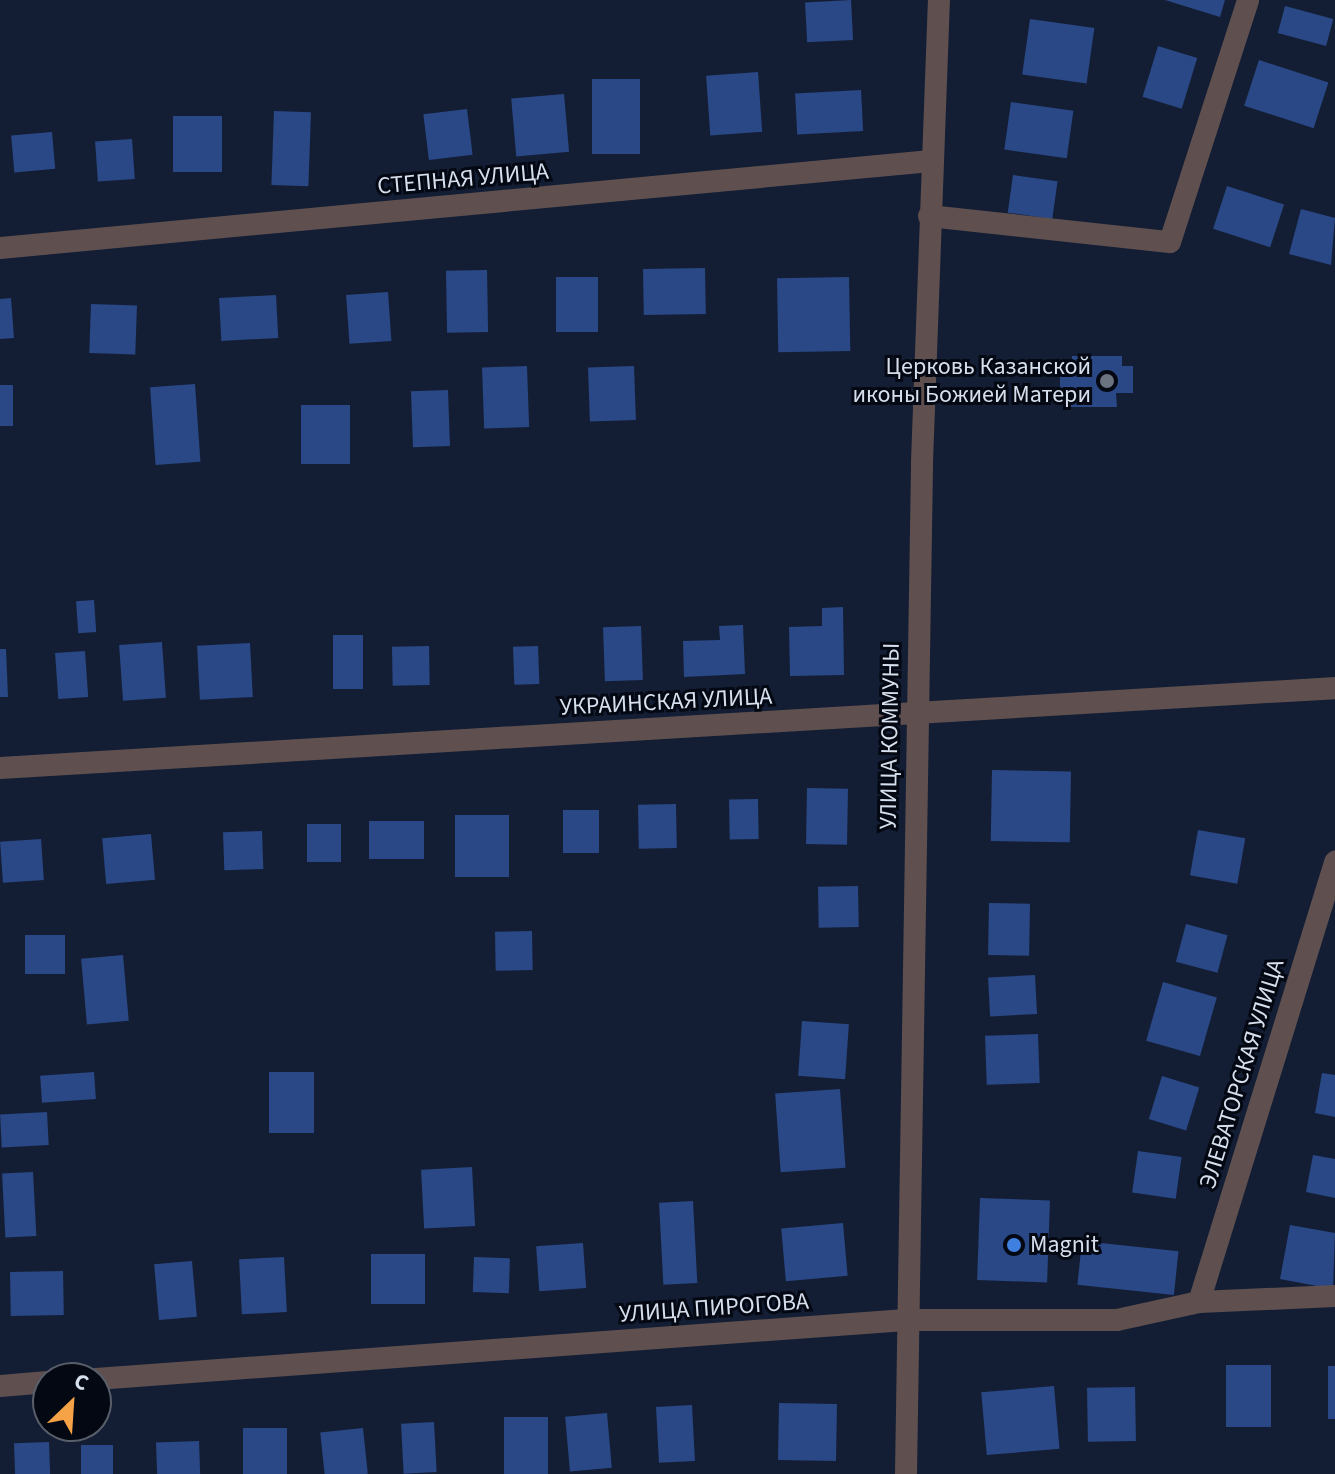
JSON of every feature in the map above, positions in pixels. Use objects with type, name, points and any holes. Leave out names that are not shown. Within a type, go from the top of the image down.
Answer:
[{"type":"street","name":"УЛИЦА КОММУНЫ","points":[[906,1474],[916,713],[929,216],[939,0]]},
{"type":"street","points":[[929,216],[1170,242],[1248,0]]},
{"type":"street","name":"СТЕПНАЯ УЛИЦА","points":[[0,248],[931,161]]},
{"type":"street","name":"УКРАИНСКАЯ УЛИЦА","points":[[0,768],[1335,688]]},
{"type":"street","name":"ЭЛЕВАТОРСКАЯ УЛИЦА","points":[[1199,1302],[1335,862]]},
{"type":"street","name":"УЛИЦА ПИРОГОВА","points":[[112,1378],[906,1320],[1117,1320],[1199,1302],[1335,1296]]},
{"type":"street","points":[[0,1386],[32,1383]]},
{"type":"building","points":[[851,0],[853,40],[807,42],[805,2]]},
{"type":"building","points":[[1165,0],[1225,0],[1220,17]]},
{"type":"building","points":[[1285,6],[1333,19],[1326,46],[1278,33]]},
{"type":"building","points":[[1030,19],[1094,28],[1087,84],[1022,74]]},
{"type":"building","points":[[1158,46],[1197,58],[1182,109],[1143,97]]},
{"type":"building","points":[[1259,60],[1328,83],[1314,128],[1244,106]]},
{"type":"building","points":[[758,72],[762,132],[710,135],[706,76]]},
{"type":"building","points":[[592,79],[640,79],[640,154],[592,154]]},
{"type":"building","points":[[861,90],[863,131],[797,134],[795,93]]},
{"type":"building","points":[[564,94],[569,152],[516,156],[511,99]]},
{"type":"building","points":[[1011,102],[1073,111],[1067,158],[1004,150]]},
{"type":"building","points":[[467,109],[473,155],[429,160],[423,114]]},
{"type":"building","points":[[274,111],[311,112],[308,186],[271,185]]},
{"type":"building","points":[[173,116],[222,116],[222,172],[173,172]]},
{"type":"building","points":[[52,132],[55,169],[14,172],[11,136]]},
{"type":"building","points":[[132,139],[135,179],[98,181],[95,142]]},
{"type":"building","points":[[1013,175],[1058,181],[1052,219],[1008,213]]},
{"type":"building","points":[[1227,186],[1284,205],[1270,247],[1213,229]]},
{"type":"building","points":[[1301,209],[1335,218],[1331,265],[1289,254]]},
{"type":"building","points":[[705,268],[706,314],[644,315],[643,269]]},
{"type":"building","points":[[487,270],[488,332],[447,333],[446,271]]},
{"type":"building","points":[[556,277],[598,277],[598,332],[556,332]]},
{"type":"building","points":[[849,277],[850,351],[778,352],[777,278]]},
{"type":"building","points":[[388,292],[391,341],[350,344],[346,295]]},
{"type":"building","points":[[276,295],[278,338],[221,341],[219,298]]},
{"type":"building","points":[[11,298],[14,338],[0,339],[0,299]]},
{"type":"building","points":[[91,304],[137,306],[135,355],[89,353]]},
{"type":"building","points":[[1072,356],[1122,356],[1122,366],[1133,366],[1133,393],[1116,393],[1117,407],[1071,407],[1071,393],[1060,394],[1060,372],[1072,372]]},
{"type":"building","points":[[527,366],[529,427],[484,429],[482,368]]},
{"type":"building","points":[[634,366],[636,420],[590,422],[588,368]]},
{"type":"building","points":[[195,384],[200,462],[156,465],[150,387]]},
{"type":"building","points":[[0,385],[13,385],[13,426],[0,426]]},
{"type":"building","points":[[448,390],[450,446],[413,447],[411,391]]},
{"type":"building","points":[[301,405],[350,405],[350,464],[301,464]]},
{"type":"building","points":[[94,600],[96,632],[78,633],[76,601]]},
{"type":"building","points":[[843,607],[844,675],[790,676],[789,627],[822,626],[822,608]]},
{"type":"building","points":[[743,625],[745,674],[684,677],[683,641],[720,640],[719,626]]},
{"type":"building","points":[[641,626],[643,680],[605,681],[603,627]]},
{"type":"building","points":[[333,635],[363,635],[363,689],[333,689]]},
{"type":"building","points":[[162,642],[166,698],[123,701],[119,645]]},
{"type":"building","points":[[250,643],[253,697],[200,700],[197,646]]},
{"type":"building","points":[[429,646],[430,685],[393,686],[392,647]]},
{"type":"building","points":[[538,646],[539,684],[514,685],[513,647]]},
{"type":"building","points":[[0,649],[6,649],[8,697],[0,697]]},
{"type":"building","points":[[85,651],[88,697],[58,699],[55,653]]},
{"type":"building","points":[[992,770],[1071,771],[1070,842],[991,841]]},
{"type":"building","points":[[807,788],[848,789],[847,845],[806,844]]},
{"type":"building","points":[[758,799],[759,839],[730,840],[729,800]]},
{"type":"building","points":[[676,804],[677,848],[639,849],[638,805]]},
{"type":"building","points":[[563,810],[599,810],[599,853],[563,853]]},
{"type":"building","points":[[455,815],[509,815],[509,877],[455,877]]},
{"type":"building","points":[[369,821],[424,821],[424,859],[369,859]]},
{"type":"building","points":[[307,824],[341,824],[341,862],[307,862]]},
{"type":"building","points":[[1198,830],[1245,838],[1237,884],[1190,875]]},
{"type":"building","points":[[262,831],[263,869],[224,870],[223,832]]},
{"type":"building","points":[[151,834],[155,880],[106,884],[102,838]]},
{"type":"building","points":[[41,839],[44,880],[3,883],[0,842]]},
{"type":"building","points":[[858,886],[859,927],[819,928],[818,887]]},
{"type":"building","points":[[989,903],[1030,904],[1029,956],[988,955]]},
{"type":"building","points":[[1186,924],[1228,935],[1217,973],[1176,962]]},
{"type":"building","points":[[532,931],[533,970],[496,971],[495,932]]},
{"type":"building","points":[[25,935],[65,935],[65,974],[25,974]]},
{"type":"building","points":[[123,955],[129,1021],[87,1024],[81,959]]},
{"type":"building","points":[[1035,975],[1037,1014],[990,1016],[988,977]]},
{"type":"building","points":[[1163,982],[1217,997],[1200,1056],[1146,1041]]},
{"type":"building","points":[[802,1021],[849,1024],[845,1079],[798,1076]]},
{"type":"building","points":[[1038,1034],[1040,1083],[987,1085],[985,1036]]},
{"type":"building","points":[[94,1072],[96,1099],[42,1103],[40,1076]]},
{"type":"building","points":[[269,1072],[314,1072],[314,1133],[269,1133]]},
{"type":"building","points":[[1322,1073],[1335,1075],[1335,1117],[1315,1113]]},
{"type":"building","points":[[1162,1076],[1199,1087],[1186,1130],[1149,1119]]},
{"type":"building","points":[[840,1089],[846,1168],[781,1172],[775,1094]]},
{"type":"building","points":[[47,1112],[49,1145],[2,1147],[0,1114]]},
{"type":"building","points":[[1138,1151],[1182,1157],[1176,1199],[1132,1193]]},
{"type":"building","points":[[1313,1155],[1335,1159],[1335,1198],[1306,1192]]},
{"type":"building","points":[[472,1167],[475,1226],[424,1229],[421,1170]]},
{"type":"building","points":[[33,1172],[36,1236],[5,1238],[2,1174]]},
{"type":"building","name":"Magnit","points":[[980,1198],[1050,1200],[1047,1282],[977,1280]]},
{"type":"building","points":[[693,1201],[697,1283],[663,1285],[659,1203]]},
{"type":"building","points":[[843,1223],[848,1276],[786,1281],[781,1228]]},
{"type":"building","points":[[1290,1225],[1335,1233],[1333,1289],[1280,1279]]},
{"type":"building","points":[[1082,1241],[1178,1251],[1174,1295],[1077,1285]]},
{"type":"building","points":[[583,1243],[586,1288],[539,1291],[536,1246]]},
{"type":"building","points":[[371,1254],[425,1254],[425,1304],[371,1304]]},
{"type":"building","points":[[284,1257],[287,1312],[242,1314],[239,1259]]},
{"type":"building","points":[[474,1257],[510,1258],[509,1293],[473,1292]]},
{"type":"building","points":[[192,1261],[197,1317],[159,1320],[154,1264]]},
{"type":"building","points":[[63,1271],[64,1315],[11,1316],[10,1272]]},
{"type":"building","points":[[1226,1365],[1271,1365],[1271,1427],[1226,1427]]},
{"type":"building","points":[[1328,1366],[1335,1366],[1335,1419],[1328,1419]]},
{"type":"building","points":[[1054,1386],[1059,1449],[987,1455],[981,1392]]},
{"type":"building","points":[[1135,1387],[1136,1441],[1088,1442],[1087,1388]]},
{"type":"building","points":[[779,1403],[837,1404],[836,1461],[778,1460]]},
{"type":"building","points":[[692,1405],[695,1461],[659,1463],[656,1407]]},
{"type":"building","points":[[607,1413],[612,1468],[570,1471],[565,1417]]},
{"type":"building","points":[[504,1417],[548,1417],[548,1474],[504,1474]]},
{"type":"building","points":[[434,1422],[437,1472],[404,1474],[401,1424]]},
{"type":"building","points":[[243,1428],[287,1428],[287,1474],[243,1474]]},
{"type":"building","points":[[363,1428],[368,1474],[325,1474],[320,1432]]},
{"type":"building","points":[[199,1441],[200,1474],[157,1474],[156,1443]]},
{"type":"building","points":[[49,1442],[50,1474],[15,1474],[14,1443]]},
{"type":"building","points":[[81,1445],[113,1445],[113,1474],[81,1474]]},
{"type":"place","name":"Церковь Казанской иконы Божией Матери","points":[[1107,381]]},
{"type":"place","name":"Magnit","points":[[1014,1245]]}]
